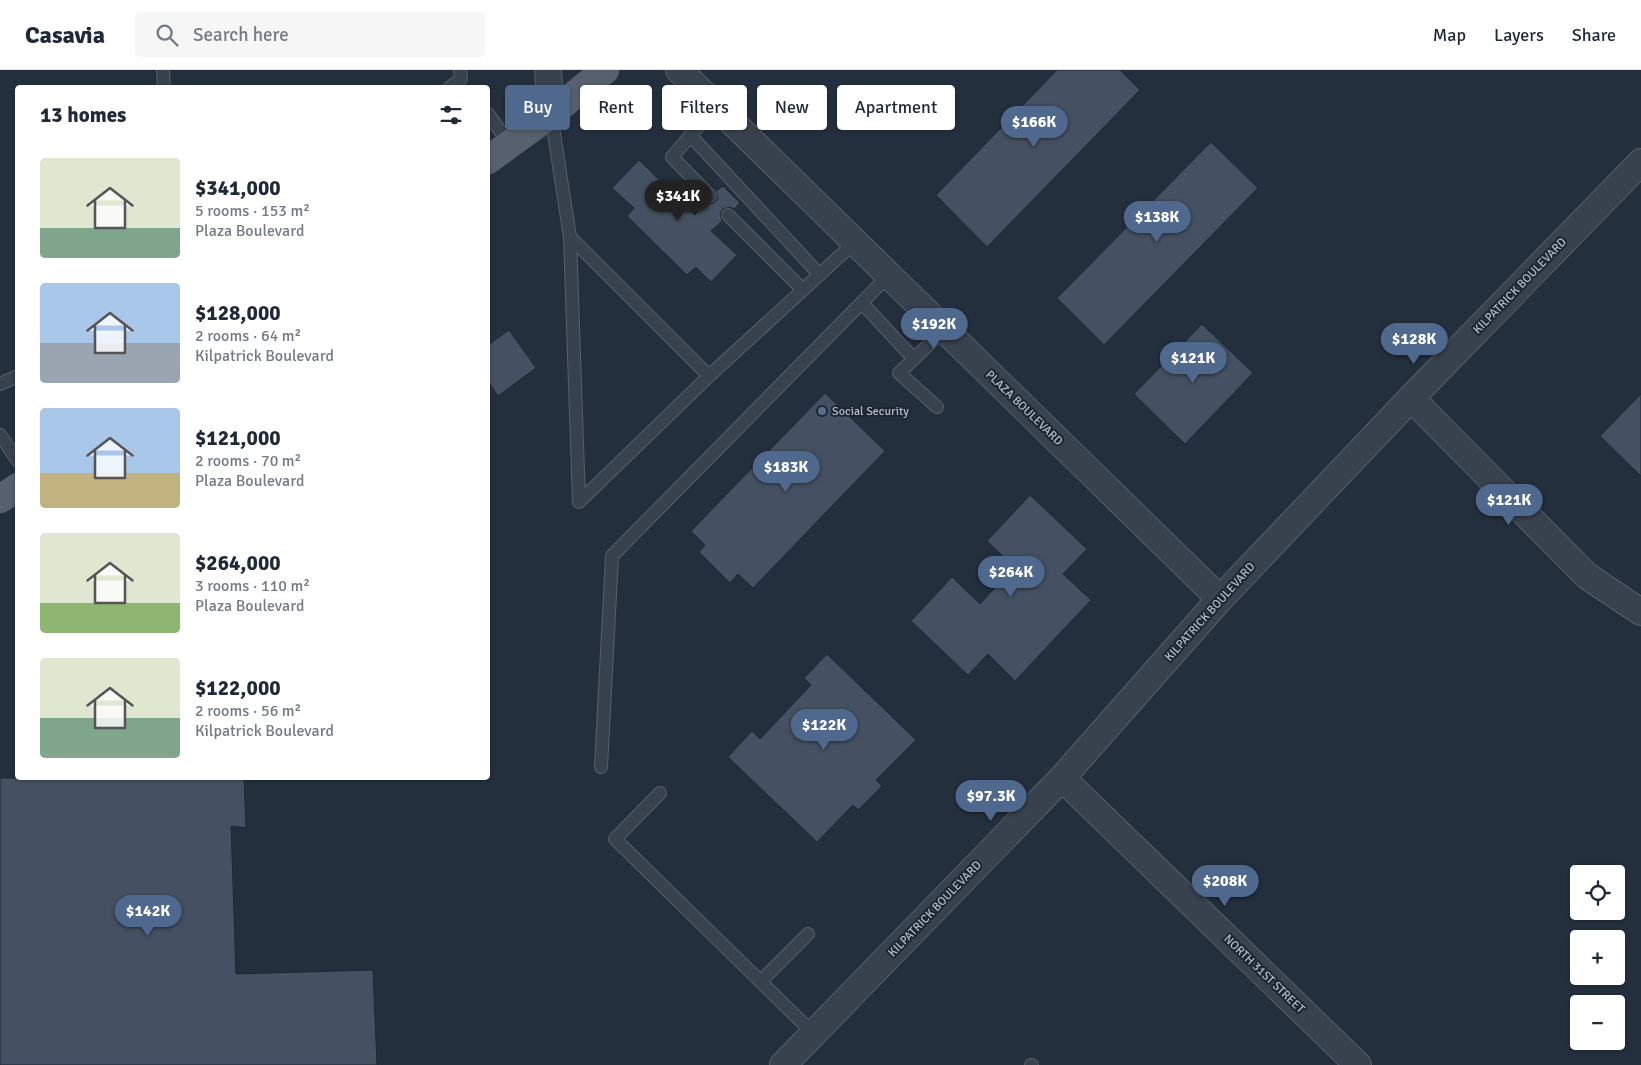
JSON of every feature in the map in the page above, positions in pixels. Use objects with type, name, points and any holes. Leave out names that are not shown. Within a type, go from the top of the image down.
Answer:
[{"type":"main road","points":[[570,99],[605,70]]},
{"type":"main road","points":[[490,159],[529,130]]},
{"type":"main road","points":[[0,499],[15,489]]},
{"type":"street","points":[[548,70],[549,85]]},
{"type":"street","name":"PLAZA BOULEVARD","points":[[679,70],[694,85]]},
{"type":"street","name":"PLAZA BOULEVARD","points":[[740,130],[1220,599]]},
{"type":"street","name":"KILPATRICK BOULEVARD","points":[[783,1065],[1062,778],[1220,599],[1411,398],[1641,162]]},
{"type":"street","points":[[1411,398],[1588,576],[1641,612]]},
{"type":"street","name":"NORTH 31ST STREET","points":[[1062,778],[1358,1065]]},
{"type":"lane","points":[[163,70],[164,85]]},
{"type":"lane","points":[[490,117],[510,144]]},
{"type":"lane","points":[[553,130],[570,237],[579,502],[709,376],[854,243]]},
{"type":"lane","points":[[694,130],[672,156],[710,196]]},
{"type":"lane","points":[[690,135],[819,274]]},
{"type":"lane","points":[[728,215],[802,289]]},
{"type":"lane","points":[[570,237],[709,376]]},
{"type":"lane","points":[[601,767],[612,556],[888,276]]},
{"type":"lane","points":[[862,303],[913,358]]},
{"type":"lane","points":[[937,407],[899,372],[944,330]]},
{"type":"lane","points":[[0,384],[15,377]]},
{"type":"lane","points":[[0,435],[15,457]]},
{"type":"lane","points":[[660,793],[616,839],[814,1034]]},
{"type":"lane","points":[[762,981],[808,934]]},
{"type":"building","points":[[1057,70],[1120,70],[1140,90],[987,247],[936,195]]},
{"type":"building","points":[[1211,142],[1258,188],[1104,345],[1057,298]]},
{"type":"building","points":[[639,160],[695,215],[705,202],[712,204],[716,201],[718,198],[716,191],[723,186],[740,203],[734,209],[730,207],[723,209],[720,213],[722,221],[711,231],[737,255],[711,282],[696,267],[687,275],[627,216],[634,208],[612,188]]},
{"type":"building","points":[[1202,324],[1253,373],[1185,444],[1134,394]]},
{"type":"building","points":[[509,330],[536,368],[498,396],[490,384],[490,344]]},
{"type":"building","points":[[825,393],[885,451],[753,588],[738,574],[730,583],[699,552],[705,545],[691,531]]},
{"type":"building","points":[[1641,394],[1641,476],[1600,436]]},
{"type":"building","points":[[1030,495],[1087,549],[1063,574],[1091,600],[1015,681],[988,654],[968,675],[911,621],[952,577],[980,604],[1014,567],[987,541]]},
{"type":"building","points":[[827,654],[916,740],[876,780],[882,786],[858,810],[853,805],[817,842],[728,757],[752,731],[760,739],[811,685],[804,678]]},
{"type":"building","points":[[0,778],[15,778],[15,780],[244,780],[246,828],[231,826],[236,974],[373,970],[377,1065],[0,1065]]},
{"type":"place","name":"Social Security","points":[[822,411]]}]
